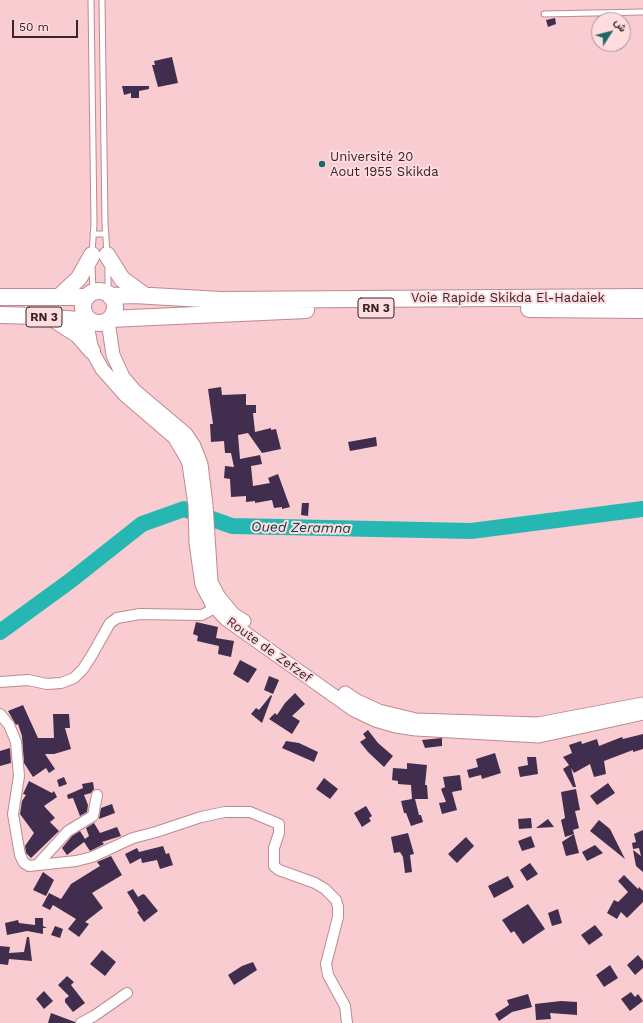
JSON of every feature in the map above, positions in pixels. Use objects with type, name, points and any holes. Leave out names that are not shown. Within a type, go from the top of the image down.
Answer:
[{"type":"highway","points":[[60,296],[100,255],[131,287],[147,296]]},
{"type":"highway","name":"Voie Rapide Skikda El-Hadaiek","points":[[0,297],[123,294],[220,300],[643,297]]},
{"type":"highway","points":[[88,320],[83,308],[99,295],[115,305],[114,313],[109,320]]},
{"type":"highway","name":"Voie Rapide Skikda El-Hadaiek","points":[[0,315],[88,320],[96,323],[109,320],[356,308],[643,310]]},
{"type":"highway","points":[[52,318],[70,329],[92,351]]},
{"type":"main road","name":"Route de Zefzef","points":[[88,320],[88,330],[92,351],[102,369],[125,395],[168,431],[182,449],[189,464],[200,505]]},
{"type":"main road","name":"Route de Zefzef","points":[[109,320],[113,355],[122,377],[135,392],[186,434],[194,446],[201,464],[200,505],[202,542],[211,582],[227,620],[354,710],[375,720],[396,726],[416,729],[538,736],[643,714]]},
{"type":"main road","name":"Route de Zefzef","points":[[220,605],[357,701],[379,711],[398,716],[416,720],[538,724],[643,704]]},
{"type":"street","points":[[0,682],[28,680],[54,683],[74,678],[92,655],[110,623],[117,618],[140,614],[202,615],[220,605]]},
{"type":"street","points":[[0,714],[9,725],[16,742],[19,776],[13,814],[20,855],[24,863],[29,866],[76,861],[92,857],[133,838],[201,817],[225,812],[250,812],[279,824],[279,833],[274,848],[274,866],[279,870],[314,883],[325,889],[336,900],[338,917],[326,964],[328,975],[345,1006],[347,1023]]},
{"type":"street","points":[[37,865],[68,830],[93,816],[97,795]]},
{"type":"street","points":[[81,1023],[94,1016],[127,993]]},
{"type":"lane","points":[[91,0],[93,234],[100,255],[99,295]]},
{"type":"lane","points":[[99,295],[100,255],[106,234],[102,0]]},
{"type":"lane","points":[[544,14],[643,12]]},
{"type":"lane","points":[[93,234],[106,234]]},
{"type":"building","points":[[555,18],[556,24],[548,27],[546,20]]},
{"type":"building","points":[[172,57],[178,83],[158,87],[152,65],[155,65],[154,61]]},
{"type":"building","points":[[122,86],[149,86],[149,89],[139,91],[139,98],[131,98],[131,93],[124,95]]},
{"type":"building","points":[[221,387],[222,395],[246,394],[246,405],[256,405],[256,413],[253,413],[255,432],[271,428],[271,430],[276,429],[281,449],[262,453],[248,433],[238,435],[240,459],[260,455],[262,464],[251,466],[253,486],[270,483],[268,478],[278,474],[290,507],[282,509],[282,507],[274,508],[272,500],[255,503],[255,501],[246,502],[246,496],[231,497],[230,479],[224,478],[225,466],[234,467],[231,453],[225,453],[224,441],[211,442],[210,424],[213,424],[208,389]]},
{"type":"building","points":[[376,437],[377,446],[350,451],[348,442]]},
{"type":"building","points":[[302,503],[309,503],[308,516],[301,515]]},
{"type":"building","points":[[196,622],[218,627],[216,638],[234,641],[231,657],[218,654],[219,646],[197,641],[198,636],[193,634]]},
{"type":"building","points":[[240,660],[257,669],[248,683],[233,674]]},
{"type":"building","points":[[269,676],[279,680],[273,694],[264,690]]},
{"type":"building","points":[[295,693],[305,704],[292,716],[300,721],[292,734],[269,719],[275,713],[277,715],[285,703]]},
{"type":"building","points":[[271,695],[272,696],[262,723],[251,714],[256,708],[259,710]]},
{"type":"building","points":[[23,705],[38,738],[54,738],[53,714],[69,714],[70,728],[65,728],[71,749],[54,754],[45,754],[55,769],[49,773],[46,768],[33,777],[24,763],[22,736],[18,724],[16,725],[8,711]]},
{"type":"building","points":[[368,730],[378,743],[393,756],[384,767],[360,742],[366,738],[363,734]]},
{"type":"building","points":[[643,734],[643,749],[633,752],[633,750],[604,761],[606,774],[594,777],[590,764],[574,773],[571,768],[576,787],[573,787],[563,769],[569,765],[563,757],[572,753],[569,745],[581,741],[582,744],[597,739],[599,746],[622,737],[623,739]]},
{"type":"building","points":[[442,738],[442,746],[425,748],[422,740]]},
{"type":"building","points":[[286,741],[299,743],[318,752],[314,762],[282,748]]},
{"type":"building","points":[[10,748],[11,763],[0,766],[0,751]]},
{"type":"building","points":[[495,753],[501,773],[482,779],[481,775],[469,778],[467,770],[478,767],[476,759]]},
{"type":"building","points":[[527,757],[536,757],[538,774],[520,777],[518,767],[528,765]]},
{"type":"building","points":[[407,763],[427,765],[425,785],[427,785],[428,799],[415,799],[419,815],[421,815],[423,822],[411,826],[406,813],[404,813],[401,801],[412,799],[411,785],[398,784],[398,781],[392,780],[393,768],[407,769]]},
{"type":"building","points":[[460,775],[462,790],[452,792],[457,810],[442,814],[439,803],[446,802],[441,789],[445,787],[443,777]]},
{"type":"building","points":[[64,777],[67,784],[59,787],[57,780]]},
{"type":"building","points":[[324,778],[338,789],[330,799],[316,789]]},
{"type":"building","points":[[29,781],[52,793],[54,791],[57,797],[44,806],[55,818],[50,822],[59,831],[31,858],[26,853],[25,846],[34,833],[20,814],[22,801],[26,795],[23,794]]},
{"type":"building","points":[[93,782],[94,789],[91,793],[84,795],[88,805],[87,812],[80,816],[73,798],[68,799],[67,795],[83,788],[82,784]]},
{"type":"building","points":[[608,783],[615,793],[597,805],[590,796]]},
{"type":"building","points":[[576,789],[580,810],[575,811],[579,828],[573,830],[574,834],[565,837],[561,820],[565,818],[561,792]]},
{"type":"building","points":[[112,804],[115,813],[99,819],[101,808]]},
{"type":"building","points":[[366,806],[372,816],[369,818],[371,821],[362,827],[354,813]]},
{"type":"building","points":[[531,818],[532,828],[519,829],[518,819]]},
{"type":"building","points":[[548,819],[554,827],[536,828]]},
{"type":"building","points":[[599,820],[610,829],[625,859],[590,831]]},
{"type":"building","points":[[94,823],[100,833],[117,827],[121,836],[102,842],[104,844],[90,851],[84,842],[67,855],[62,848],[72,836],[80,831],[85,839],[89,836],[86,828]]},
{"type":"building","points":[[643,830],[643,872],[636,866],[633,850],[641,856],[639,848],[633,849],[632,843],[636,842],[634,834]]},
{"type":"building","points":[[408,833],[414,854],[410,855],[412,872],[405,873],[403,857],[400,852],[394,853],[391,837]]},
{"type":"building","points":[[574,834],[579,853],[566,856],[562,842]]},
{"type":"building","points":[[531,836],[535,847],[522,851],[518,841]]},
{"type":"building","points":[[466,837],[474,846],[457,863],[448,854]]},
{"type":"building","points":[[595,845],[603,853],[587,861],[582,852]]},
{"type":"building","points":[[163,846],[166,854],[169,853],[173,865],[160,869],[157,860],[142,863],[141,858],[130,864],[125,854],[137,848],[139,852]]},
{"type":"building","points":[[111,856],[122,875],[92,893],[103,908],[85,922],[89,924],[79,937],[68,929],[76,919],[53,905],[50,910],[42,906],[49,893],[61,899],[71,884],[100,866],[97,862]]},
{"type":"building","points":[[530,863],[538,874],[527,881],[520,870]]},
{"type":"building","points":[[43,872],[54,880],[46,896],[33,890]]},
{"type":"building","points":[[624,875],[638,889],[639,887],[643,891],[643,902],[627,918],[621,912],[617,919],[607,913],[614,900],[618,902],[628,892],[618,881]]},
{"type":"building","points":[[508,876],[514,887],[494,898],[488,886]]},
{"type":"building","points":[[133,889],[138,897],[143,894],[145,895],[158,911],[144,922],[127,892]]},
{"type":"building","points":[[528,904],[545,929],[523,944],[514,931],[511,933],[502,920]]},
{"type":"building","points":[[558,909],[562,923],[552,926],[548,913]]},
{"type":"building","points":[[35,918],[43,918],[43,926],[47,928],[43,928],[43,934],[27,931],[7,935],[5,923],[18,920],[19,923],[35,925]]},
{"type":"building","points":[[595,925],[603,935],[589,945],[581,935]]},
{"type":"building","points":[[55,926],[63,929],[60,938],[51,935]]},
{"type":"building","points":[[27,937],[29,937],[32,961],[9,959],[8,965],[0,964],[0,946],[10,947],[9,953],[24,952]]},
{"type":"building","points":[[102,950],[116,962],[105,976],[90,964]]},
{"type":"building","points":[[638,955],[643,961],[643,968],[635,975],[627,965]]},
{"type":"building","points":[[253,962],[257,970],[234,985],[228,975],[242,966]]},
{"type":"building","points":[[610,965],[618,978],[604,987],[596,975]]},
{"type":"building","points":[[67,976],[74,982],[71,985],[85,1003],[73,1012],[65,1002],[65,999],[69,996],[58,985]]},
{"type":"building","points":[[44,991],[53,1001],[44,1009],[36,999]]},
{"type":"building","points":[[631,992],[635,997],[638,994],[643,1001],[630,1011],[621,999]]},
{"type":"building","points":[[528,994],[532,1007],[512,1012],[499,1021],[495,1014],[509,1005],[507,1000]]},
{"type":"building","points":[[561,1001],[577,1002],[577,1015],[550,1013],[551,1019],[536,1020],[535,1004]]},
{"type":"building","points":[[51,1013],[75,1022],[75,1023],[48,1023]]},
{"type":"waterway","name":"Oued Zeramna","points":[[0,632],[70,581],[142,524],[184,509],[232,526],[471,531],[643,509]]},
{"type":"place","name":"Université 20 Aout 1955 Skikda","points":[[322,164]]}]
